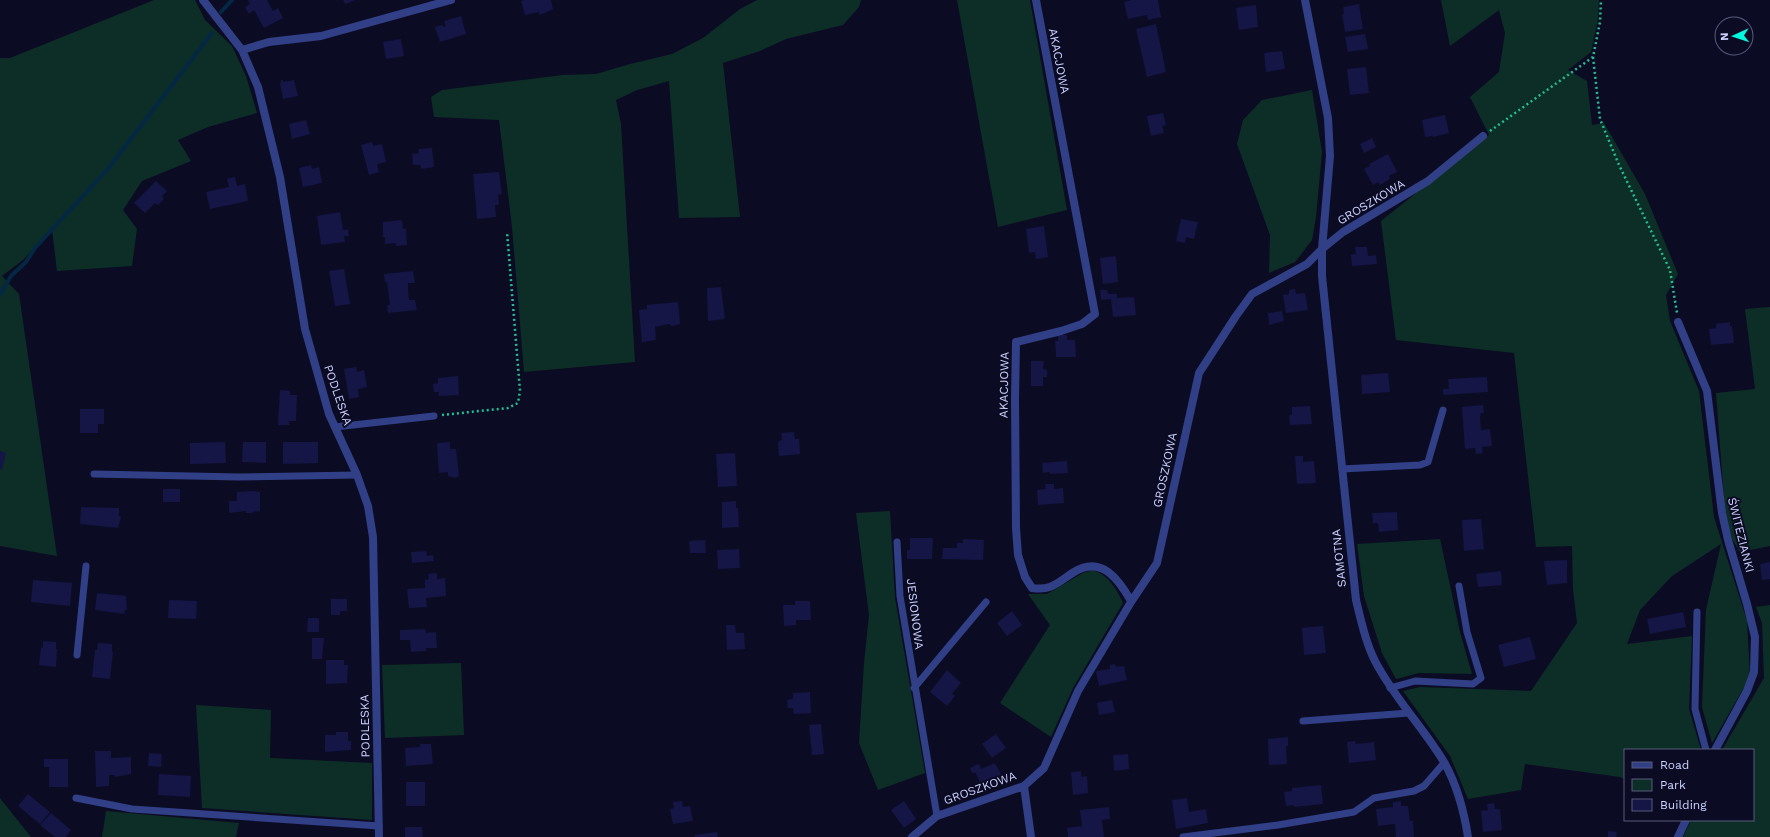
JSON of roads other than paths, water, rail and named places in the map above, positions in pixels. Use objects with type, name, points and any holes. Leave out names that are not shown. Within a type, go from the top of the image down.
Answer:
[{"type":"street","name":"PODLESKA","points":[[203,0],[242,50],[260,94],[280,177],[305,329],[329,414],[358,476],[368,506],[373,537],[379,837]]},
{"type":"street","points":[[242,50],[269,42],[321,36],[451,0]]},
{"type":"street","name":"AKACJOWA","points":[[1036,0],[1095,314],[1082,324],[1061,332],[1016,342],[1015,453],[1018,555],[1025,577],[1032,588],[1042,590],[1052,587],[1075,571],[1092,566],[1103,569],[1117,578],[1131,601]]},
{"type":"street","name":"SAMOTNA","points":[[1305,0],[1328,118],[1330,156],[1322,249],[1322,276],[1356,600],[1364,632],[1374,660],[1390,688],[1444,763],[1464,811],[1468,837]]},
{"type":"street","name":"GROSZKOWA","points":[[912,837],[937,816],[1024,786],[1044,768],[1078,691],[1131,601],[1157,563],[1199,373],[1252,294],[1307,264],[1322,249],[1343,232],[1428,181],[1483,136]]},
{"type":"street","name":"ŚWITEZIANKI","points":[[1678,322],[1707,391],[1722,513],[1755,637],[1754,672],[1747,691],[1716,749]]},
{"type":"street","points":[[1024,786],[1031,837]]},
{"type":"street","points":[[1678,837],[1686,821]]},
{"type":"lane","points":[[1342,469],[1420,465],[1428,462],[1443,410]]},
{"type":"lane","points":[[335,427],[434,416]]},
{"type":"lane","points":[[94,474],[239,477],[358,476]]},
{"type":"lane","name":"JESIONOWA","points":[[897,542],[900,596],[914,688],[937,816]]},
{"type":"lane","points":[[77,655],[86,566]]},
{"type":"lane","points":[[1390,688],[1415,682],[1473,684],[1481,678],[1466,632],[1459,586]]},
{"type":"lane","name":"JESIONOWA","points":[[914,688],[986,602]]},
{"type":"lane","points":[[1697,612],[1695,709],[1706,749]]},
{"type":"lane","points":[[1303,721],[1409,713]]},
{"type":"lane","points":[[1183,837],[1278,825],[1354,812],[1374,798],[1414,791],[1424,786],[1444,763]]},
{"type":"lane","points":[[76,798],[132,809],[379,826]]},
{"type":"waterway","points":[[221,12],[232,0]]},
{"type":"waterway","points":[[0,295],[11,276],[26,262],[35,248],[107,170],[212,33]]}]
